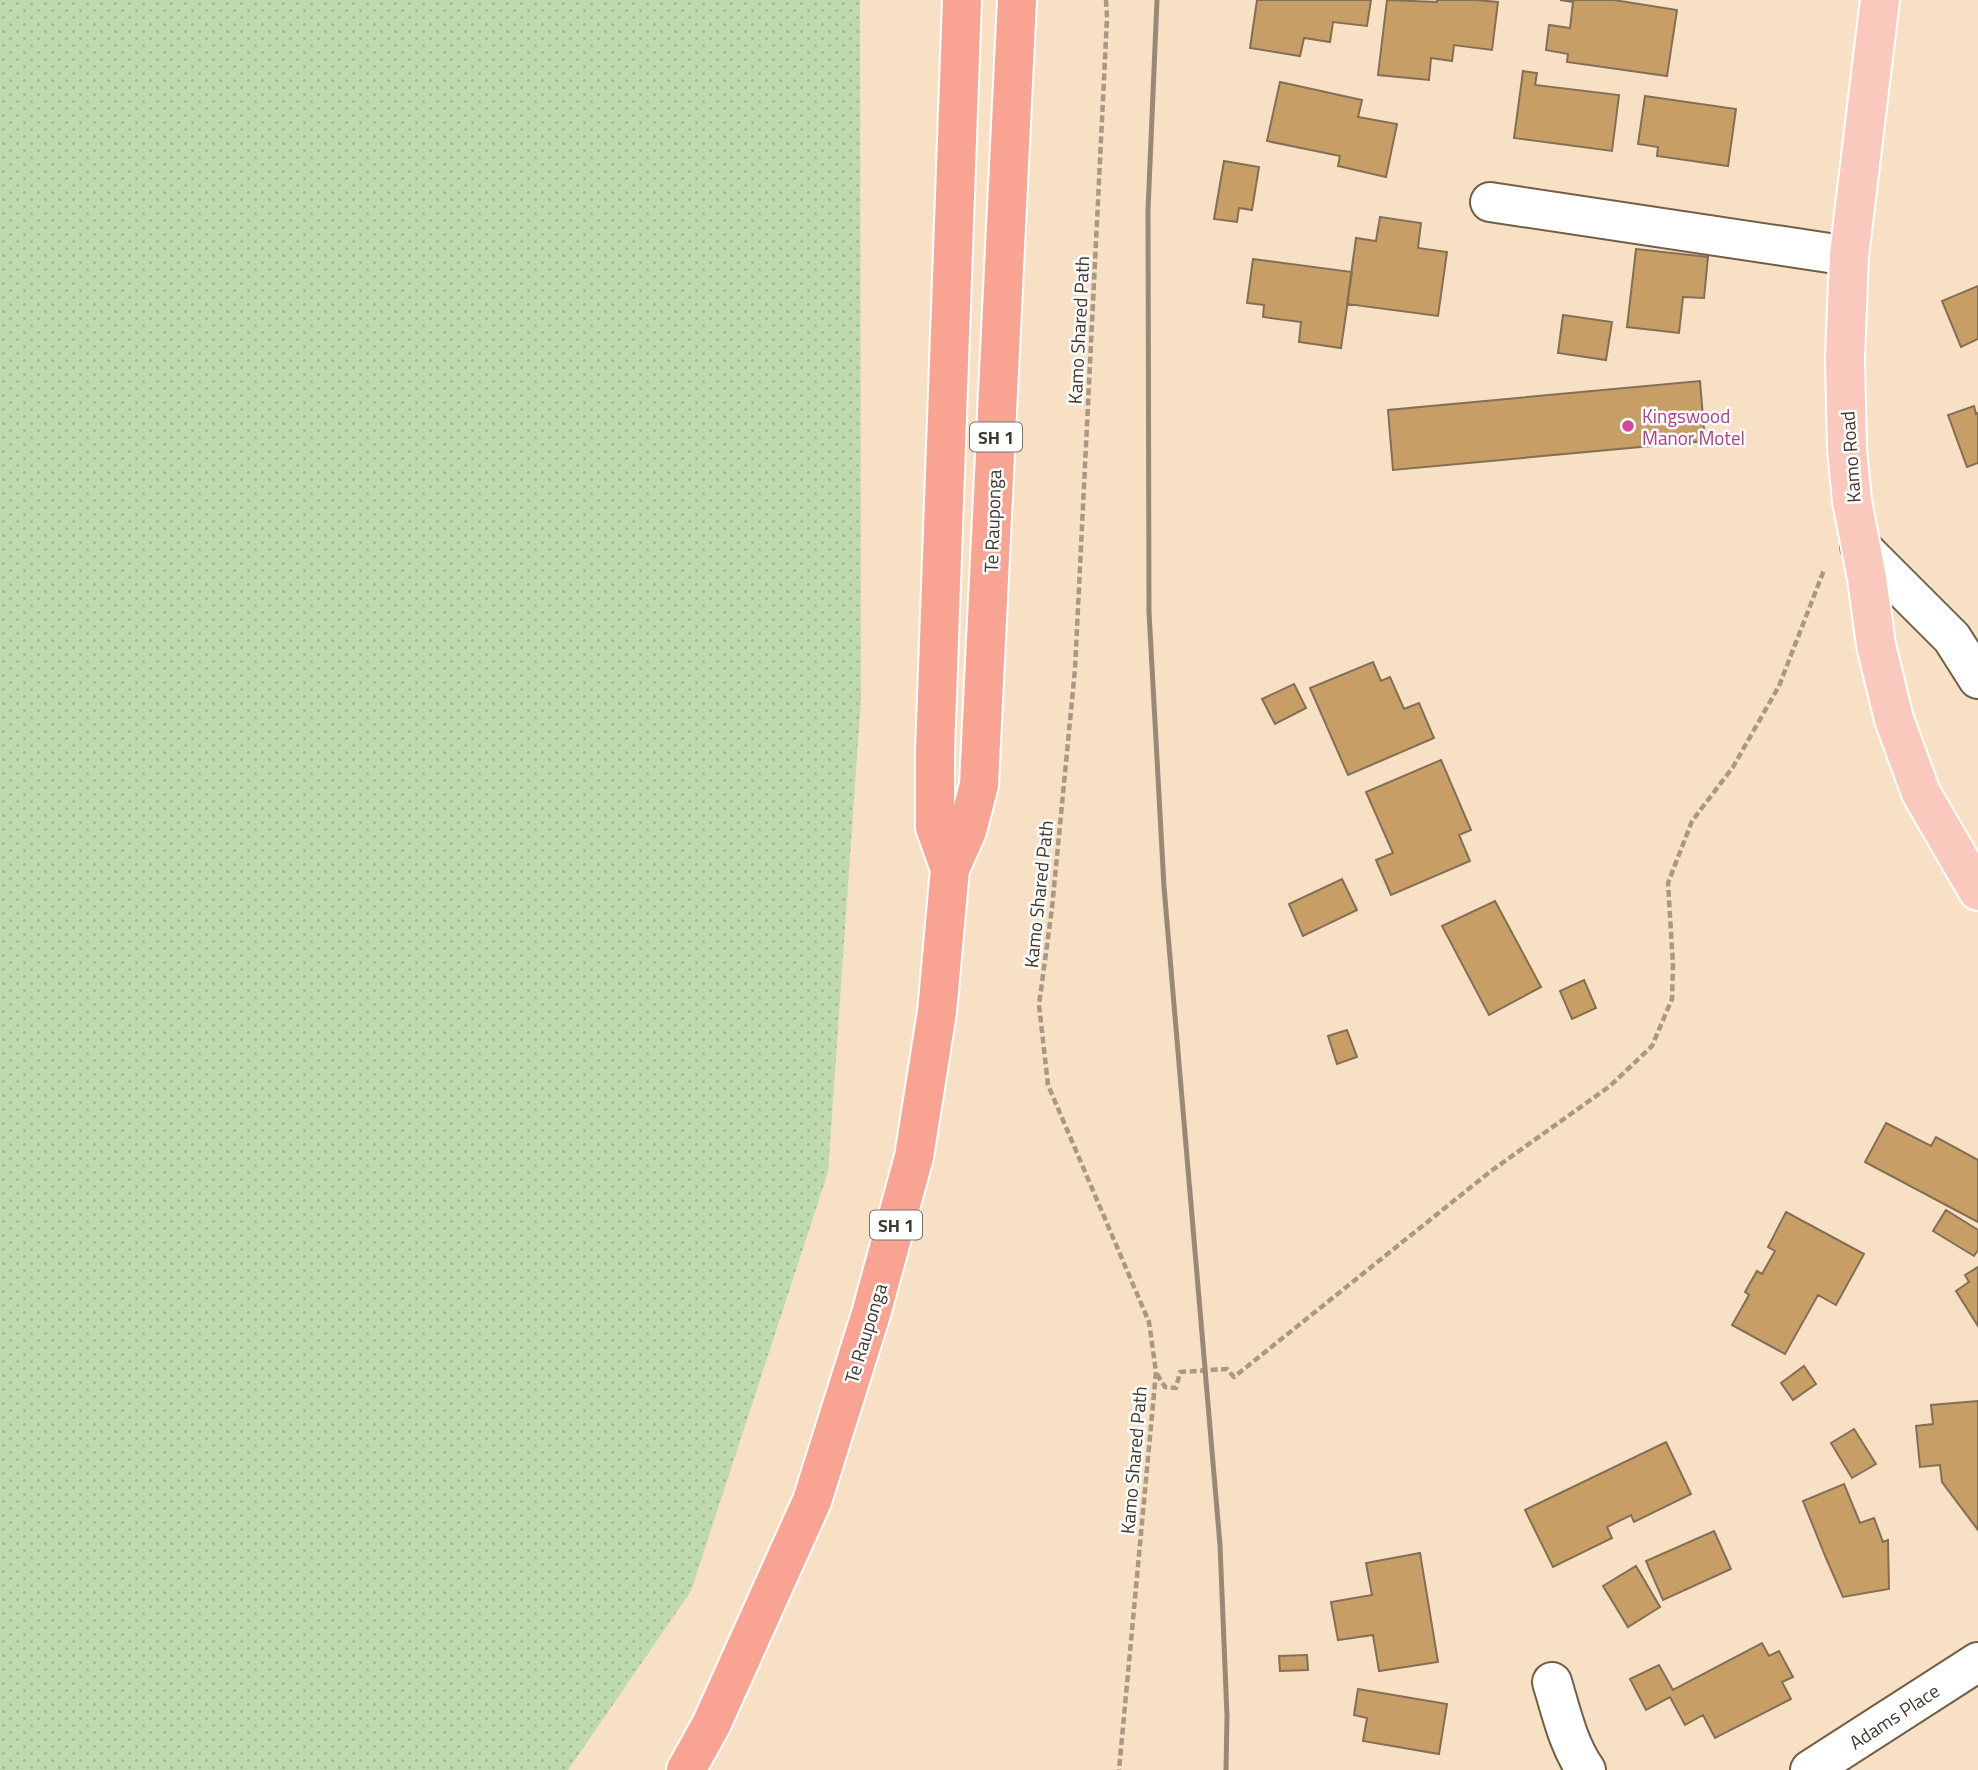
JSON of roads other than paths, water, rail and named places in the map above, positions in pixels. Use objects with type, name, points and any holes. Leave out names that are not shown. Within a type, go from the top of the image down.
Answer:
[{"type":"highway","name":"Te Rauponga","points":[[950,869],[935,827],[935,752],[962,0]]},
{"type":"highway","name":"Te Rauponga","points":[[686,1770],[716,1714],[812,1500],[872,1314],[915,1157],[937,1012],[950,869],[967,831],[979,785],[1017,0]]},
{"type":"main road","name":"Kamo Road","points":[[1880,0],[1849,256],[1845,358],[1847,449],[1852,501],[1844,554],[1867,578],[1876,645],[1894,719],[1921,793],[1978,891]]},
{"type":"street","points":[[1490,202],[1849,256]]},
{"type":"street","points":[[1844,554],[1952,638],[1978,679]]},
{"type":"street","name":"Adams Place","points":[[1810,1770],[1978,1662]]},
{"type":"street","points":[[1552,1682],[1564,1724],[1586,1770]]},
{"type":"railway","points":[[1157,0],[1148,210],[1149,612],[1164,887],[1220,1545],[1227,1716],[1226,1770]]},
{"type":"place","name":"Kingswood Manor Motel","points":[[1628,426]]}]
